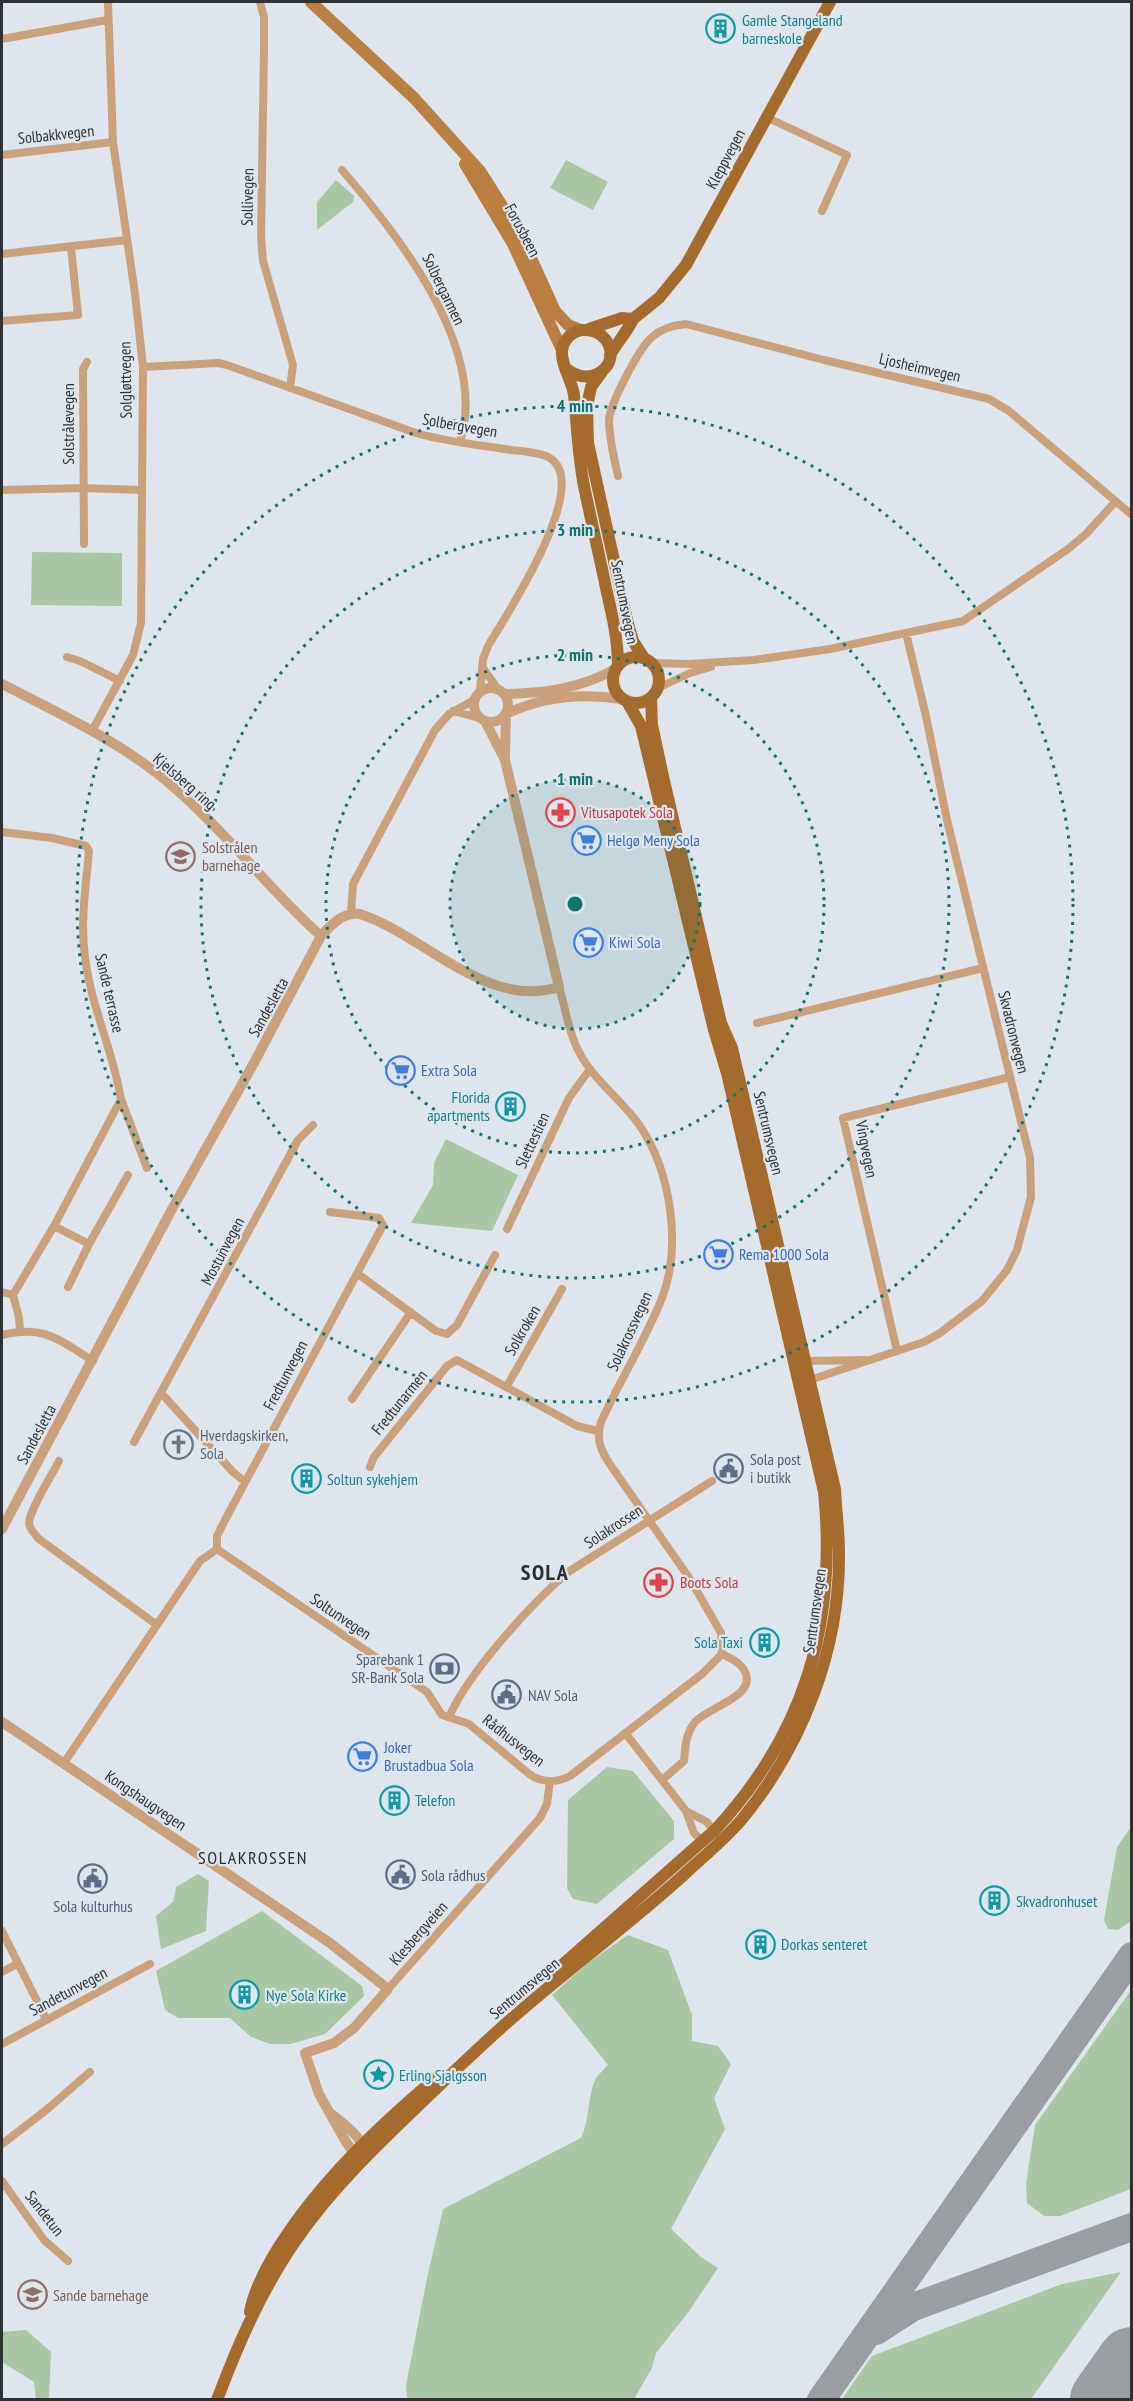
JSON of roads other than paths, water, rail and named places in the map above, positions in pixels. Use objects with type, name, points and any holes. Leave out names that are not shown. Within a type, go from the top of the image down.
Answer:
[{"type":"main road","name":"Forusbeen","points":[[311,2],[407,91],[480,171],[522,236],[555,311],[568,325],[585,330]]},
{"type":"main road","name":"Kleppvegen","points":[[610,356],[633,319],[667,289],[686,265],[830,2]]},
{"type":"main road","name":"Forusbeen","points":[[443,131],[513,244],[562,350]]},
{"type":"main road","points":[[585,330],[597,332],[605,339],[610,356],[602,372],[590,377],[582,377],[567,369],[563,362],[562,350],[569,336],[585,330],[622,318],[633,319]]},
{"type":"main road","name":"Sentrumsvegen","points":[[217,2400],[248,2322],[251,2304],[267,2267],[307,2206],[403,2106],[715,1830],[746,1793],[783,1737],[809,1674],[823,1618],[828,1555],[825,1503],[727,1073],[641,726],[614,688],[612,675],[616,667],[617,636],[584,485],[577,445],[573,393],[567,369]]},
{"type":"main road","name":"Sentrumsvegen","points":[[361,2151],[517,2014],[665,1892],[742,1819],[790,1748],[801,1726],[820,1677],[833,1620],[839,1555],[835,1489],[732,1048],[721,1023],[652,725],[658,674],[633,641],[588,443],[586,406],[591,387],[602,372]]},
{"type":"main road","name":"Sentrumsvegen","points":[[616,667],[630,657],[648,660]]},
{"type":"main road","points":[[625,701],[644,702],[655,693]]},
{"type":"street","name":"Sollivegen","points":[[260,2],[264,17],[261,237],[263,261],[293,365],[290,388]]},
{"type":"street","name":"Solgløttvegen","points":[[92,731],[133,655],[141,623],[143,367],[113,142],[108,4]]},
{"type":"street","points":[[2,39],[107,20]]},
{"type":"street","points":[[766,117],[848,155],[822,211]]},
{"type":"street","name":"Solbakkvegen","points":[[2,155],[113,142]]},
{"type":"street","name":"Solbergarmen","points":[[342,170],[411,255],[449,332],[459,360],[466,398],[466,418],[460,442]]},
{"type":"street","points":[[2,254],[127,240]]},
{"type":"street","points":[[2,321],[78,315],[71,247]]},
{"type":"street","name":"Ljosheimvegen","points":[[618,476],[610,439],[609,418],[613,404],[646,343],[666,328],[694,325],[824,360],[989,399],[1009,411],[1131,515]]},
{"type":"street","name":"Solstrålevegen","points":[[84,544],[83,369],[87,362]]},
{"type":"street","name":"Solbergvegen","points":[[143,367],[218,363],[238,368],[416,433],[549,457],[558,466],[563,490],[558,513],[539,556],[488,646],[483,659],[477,695]]},
{"type":"street","name":"Solstrålevegen","points":[[2,490],[83,488],[142,490]]},
{"type":"street","points":[[655,693],[690,673],[725,663],[830,649],[957,622],[976,613],[1068,549],[1086,534],[1115,502]]},
{"type":"street","name":"Skvadronvegen","points":[[810,1380],[843,1371],[866,1360],[924,1342],[940,1333],[982,1301],[1007,1270],[1017,1250],[1031,1197],[1030,1158],[947,820],[906,633]]},
{"type":"street","points":[[67,657],[120,681]]},
{"type":"street","points":[[648,660],[725,663]]},
{"type":"street","points":[[483,668],[501,691],[508,707],[505,760],[559,987],[534,992],[501,987],[487,982],[369,917],[351,913],[353,884],[435,730],[440,722],[453,711],[491,687],[501,691],[535,693],[594,681],[616,667]]},
{"type":"street","name":"Kjelsberg ring","points":[[2,684],[92,731],[175,788],[321,936]]},
{"type":"street","points":[[477,695],[474,710],[505,760]]},
{"type":"street","points":[[453,711],[493,722],[526,705],[573,696],[595,695],[625,701]]},
{"type":"street","name":"Sande terrasse","points":[[2,832],[52,838],[86,846],[88,851],[84,892],[84,955],[98,1021],[121,1099],[147,1168]]},
{"type":"street","name":"Sandesletta","points":[[2,1529],[171,1211],[297,986],[321,936],[337,921],[351,913]]},
{"type":"street","points":[[756,1023],[983,968]]},
{"type":"street","name":"Solakrossvegen","points":[[559,987],[573,1040],[590,1069],[629,1111],[653,1149],[663,1178],[671,1228],[670,1268],[662,1298],[598,1431]]},
{"type":"street","name":"Slettestien","points":[[507,1228],[568,1098],[590,1069]]},
{"type":"street","name":"Vingvegen","points":[[897,1352],[843,1118],[1010,1077]]},
{"type":"street","points":[[20,1331],[14,1295],[54,1226],[121,1099]]},
{"type":"street","name":"Mostunvegen","points":[[134,1442],[298,1140],[313,1125]]},
{"type":"street","points":[[68,1287],[128,1175]]},
{"type":"street","name":"Fredtunvegen","points":[[217,1549],[217,1536],[382,1228],[382,1221],[379,1218],[330,1212]]},
{"type":"street","points":[[54,1226],[89,1244]]},
{"type":"street","points":[[358,1274],[436,1331],[447,1334],[457,1325],[495,1255]]},
{"type":"street","name":"Solkroken","points":[[507,1386],[562,1289]]},
{"type":"street","points":[[2,1292],[14,1295]]},
{"type":"street","points":[[352,1400],[411,1312]]},
{"type":"street","points":[[2,1335],[20,1331],[38,1331],[93,1361]]},
{"type":"street","name":"Fredtunarmen","points":[[370,1467],[374,1456],[447,1366],[457,1360],[507,1386]]},
{"type":"street","points":[[805,1360],[797,1375],[810,1380]]},
{"type":"street","name":"Skvadronvegen","points":[[805,1360],[866,1360]]},
{"type":"street","points":[[507,1386],[577,1426],[598,1431],[601,1450],[690,1579],[721,1633],[722,1654],[740,1664],[745,1672],[748,1681],[745,1688],[736,1696],[703,1714],[693,1724],[686,1738],[684,1761],[662,1780]]},
{"type":"street","points":[[162,1394],[233,1472],[245,1482]]},
{"type":"street","points":[[59,1461],[32,1514],[29,1524],[31,1530],[39,1539],[157,1625]]},
{"type":"street","name":"Solakrossen","points":[[446,1716],[502,1641],[552,1586],[568,1572],[712,1481]]},
{"type":"street","points":[[64,1764],[200,1561],[217,1549]]},
{"type":"street","name":"Soltunvegen","points":[[217,1549],[428,1692],[446,1716]]},
{"type":"street","name":"Rådhusvegen","points":[[446,1716],[459,1719],[476,1730],[532,1777],[550,1781],[570,1776],[708,1669],[722,1654]]},
{"type":"street","name":"Kongshaugvegen","points":[[2,1722],[330,1943],[388,1989]]},
{"type":"street","points":[[626,1734],[686,1811],[694,1833],[701,1842],[717,1845],[715,1830],[707,1822],[686,1811]]},
{"type":"street","name":"Klesbergveien","points":[[361,2151],[329,2112],[312,2080],[305,2053],[334,2043],[354,2028],[540,1818],[547,1804],[550,1781]]},
{"type":"street","points":[[2,1930],[46,2019]]},
{"type":"street","points":[[2,1972],[17,1964]]},
{"type":"street","name":"Sandetunvegen","points":[[2,2044],[150,1964]]},
{"type":"street","points":[[2,2144],[90,2072]]},
{"type":"street","name":"Sandetun","points":[[2,2181],[44,2240],[68,2260]]},
{"type":"place","name":"Gamle Stangeland barneskole","points":[[721,29]]},
{"type":"place","name":"Vitusapotek Sola","points":[[560,812]]},
{"type":"place","name":"Helgø Meny Sola","points":[[586,840]]},
{"type":"place","name":"Solstrålen barnehage","points":[[181,856]]},
{"type":"place","name":"Kiwi Sola","points":[[588,942]]},
{"type":"place","name":"Extra Sola","points":[[400,1070]]},
{"type":"place","name":"Florida apartments","points":[[511,1106]]},
{"type":"place","name":"Rema 1000 Sola","points":[[718,1254]]},
{"type":"place","name":"Hverdagskirken, Sola","points":[[179,1444]]},
{"type":"place","name":"Sola post i butikk","points":[[729,1468]]},
{"type":"place","name":"Soltun sykehjem","points":[[306,1479]]},
{"type":"place","name":"Boots Sola","points":[[659,1582]]},
{"type":"place","name":"Sola Taxi","points":[[764,1642]]},
{"type":"place","name":"Sparebank 1 SR-Bank Sola","points":[[445,1668]]},
{"type":"place","name":"NAV Sola","points":[[507,1695]]},
{"type":"place","name":"Joker Brustadbua Sola","points":[[363,1756]]},
{"type":"place","name":"Telefon","points":[[394,1800]]},
{"type":"place","name":"Sola rådhus","points":[[400,1875]]},
{"type":"place","name":"Sola kulturhus","points":[[93,1878]]},
{"type":"place","name":"Skvadronhuset","points":[[995,1901]]},
{"type":"place","name":"Dorkas senteret","points":[[760,1944]]},
{"type":"place","name":"Nye Sola Kirke","points":[[245,1995]]},
{"type":"place","name":"Erling Sjalgsson","points":[[378,2075]]},
{"type":"place","name":"Sande barnehage","points":[[32,2295]]},
{"type":"district","name":"SOLA","points":[[545,1572]]},
{"type":"district","name":"SOLAKROSSEN","points":[[253,1858]]}]
